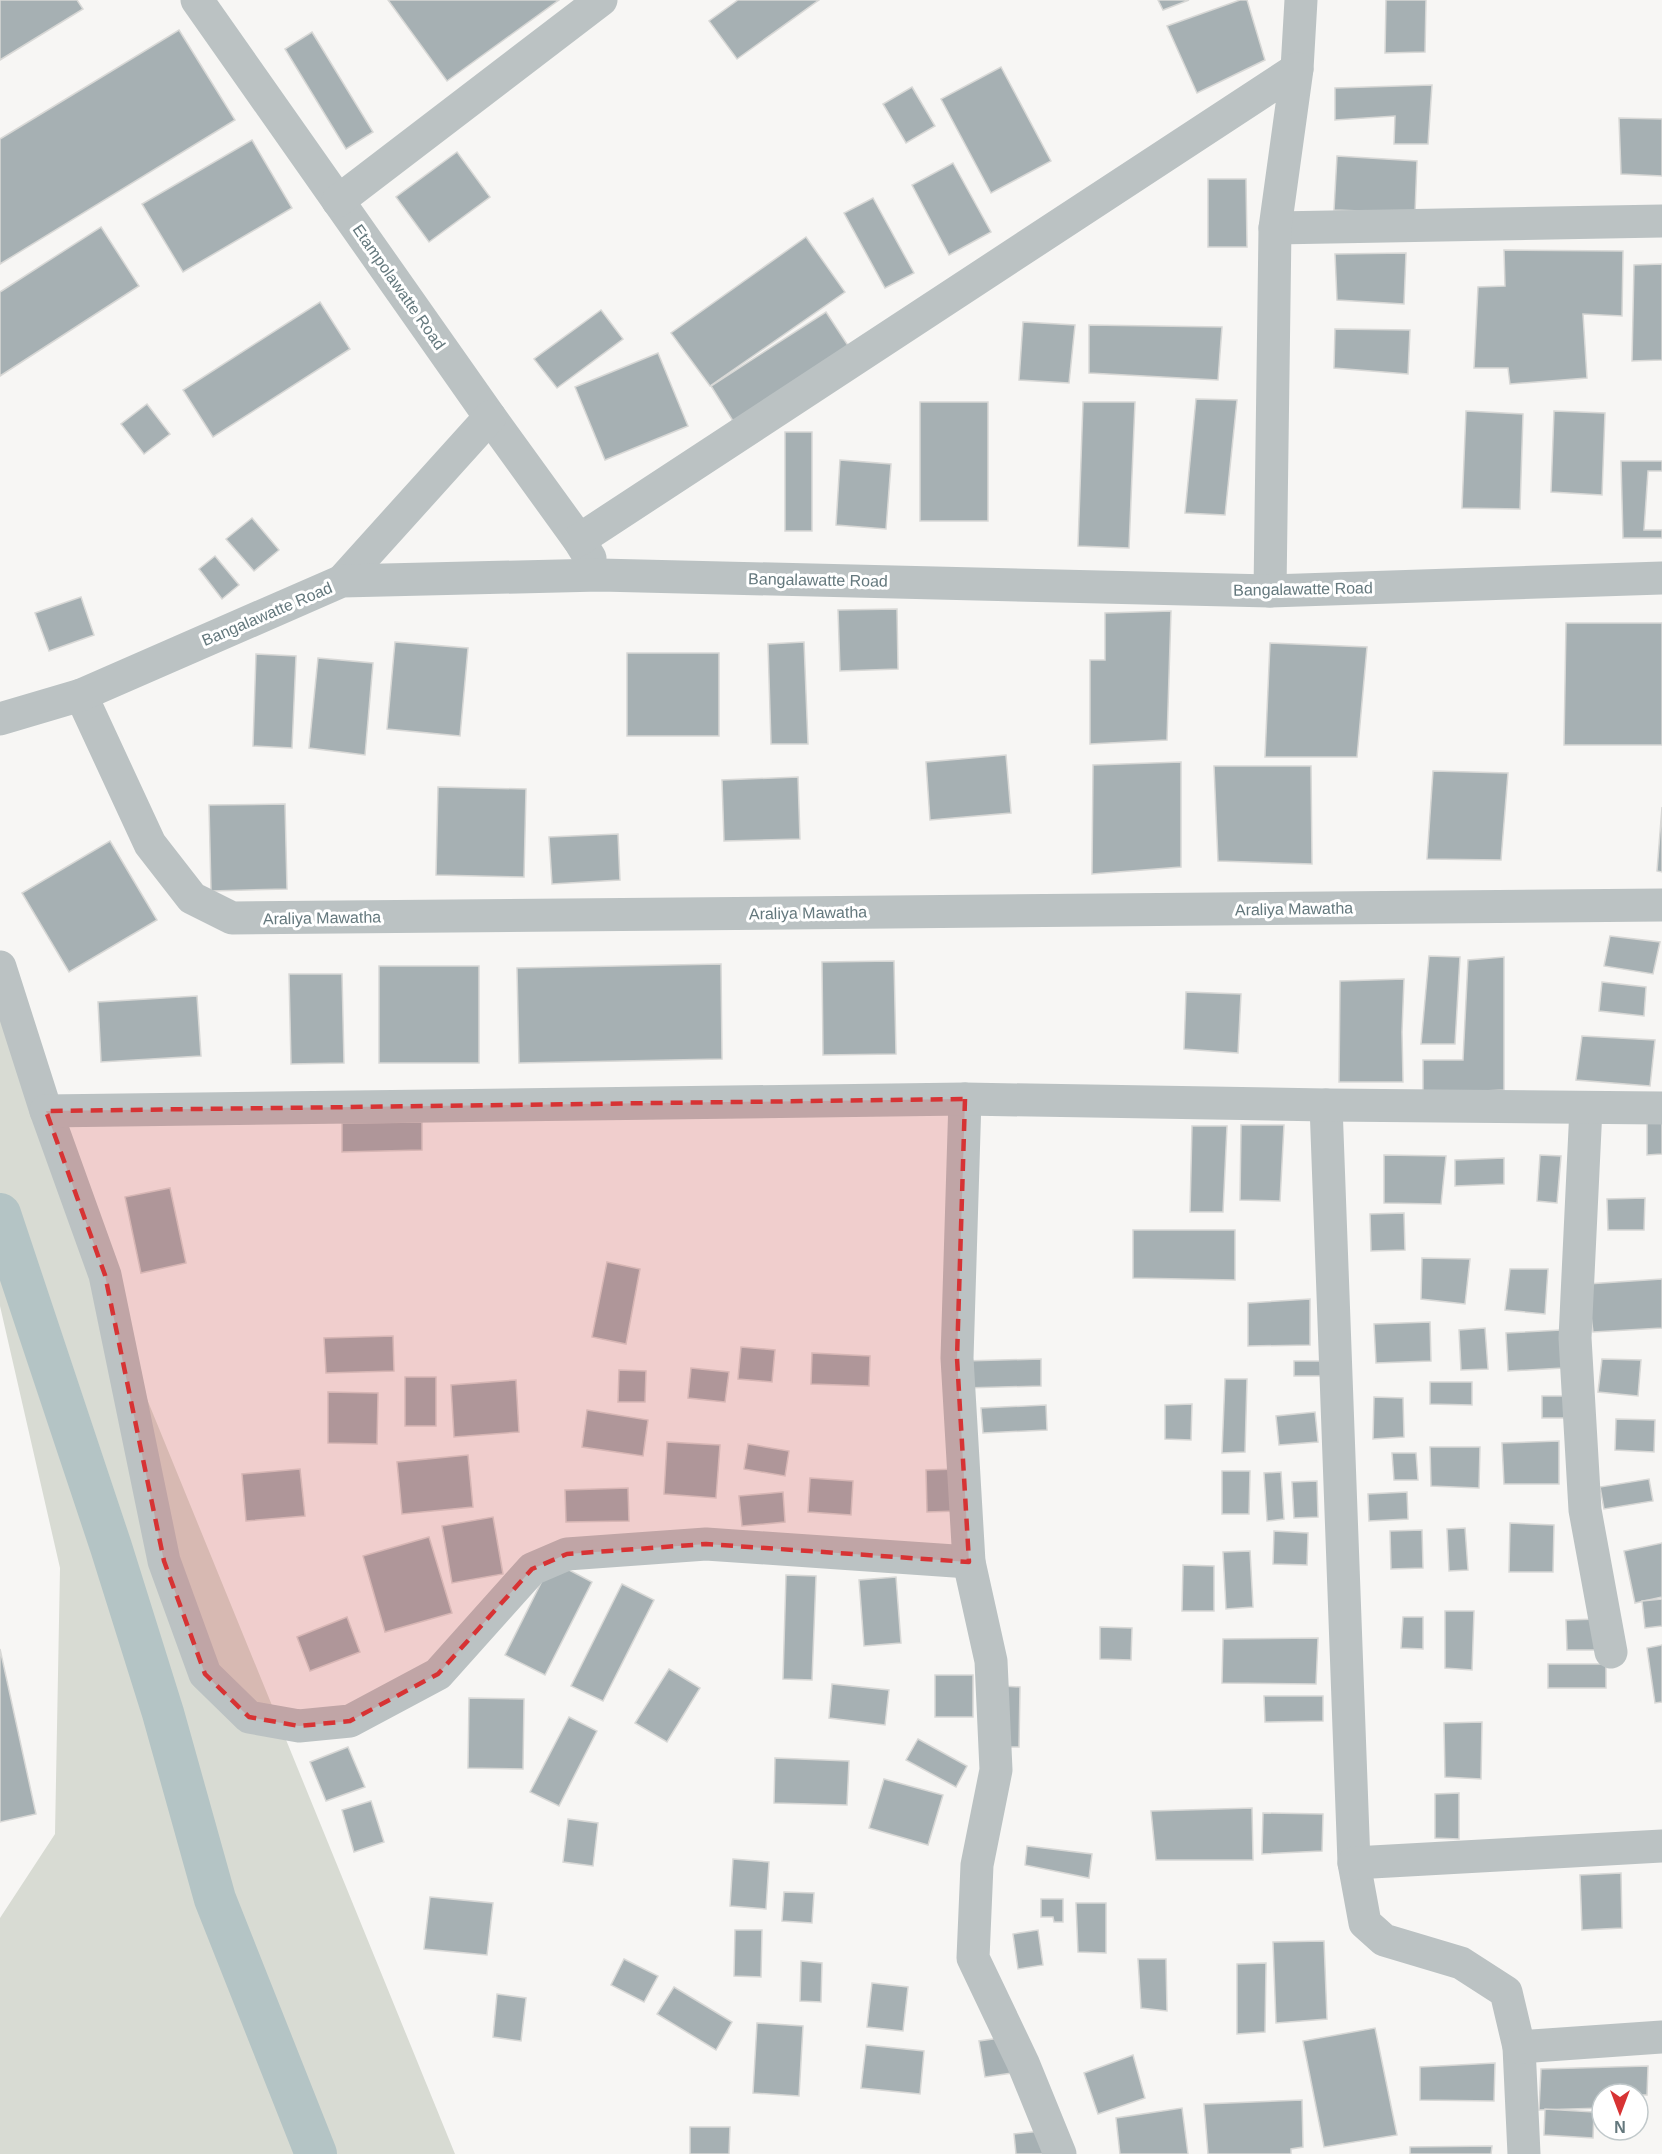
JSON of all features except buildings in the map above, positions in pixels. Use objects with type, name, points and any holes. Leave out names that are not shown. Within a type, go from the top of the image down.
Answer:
[{"type":"street","name":"Etampolawatte Road","points":[[197,0],[579,540],[600,575]]},
{"type":"street","points":[[338,201],[601,0]]},
{"type":"street","points":[[1270,591],[1275,228],[1297,69],[1301,0]]},
{"type":"street","points":[[579,540],[1297,69]]},
{"type":"street","points":[[1275,228],[1662,220]]},
{"type":"street","points":[[342,581],[490,417]]},
{"type":"street","name":"Bangalawatte Road","points":[[0,719],[81,695],[342,581],[600,575],[1270,591],[1662,578]]},
{"type":"street","name":"Araliya Mawatha","points":[[81,695],[150,844],[192,898],[232,918],[1662,905]]},
{"type":"street","points":[[0,967],[46,1111],[105,1275],[164,1562],[205,1674],[249,1717],[299,1726],[350,1721],[438,1674],[532,1569],[567,1554],[706,1544],[969,1562]]},
{"type":"street","points":[[46,1111],[965,1099],[1662,1108]]},
{"type":"street","points":[[965,1099],[957,1358],[969,1562],[991,1661],[996,1770],[977,1865],[973,1958],[1023,2063],[1060,2154]]},
{"type":"street","points":[[1326,1105],[1354,1863],[1365,1923],[1384,1940],[1461,1963],[1506,1992],[1519,2047],[1524,2154]]},
{"type":"street","points":[[1586,1108],[1575,1338],[1585,1510],[1611,1652]]},
{"type":"street","points":[[1354,1863],[1662,1846]]},
{"type":"street","points":[[1519,2047],[1662,2037]]},
{"type":"highlighted area","points":[[965,1099],[957,1358],[969,1562],[706,1544],[567,1554],[532,1569],[438,1674],[350,1721],[299,1726],[249,1717],[205,1674],[164,1561],[105,1275],[46,1111]]},
{"type":"shaded area","points":[[0,998],[65,1198],[455,2154],[0,2154],[0,1918],[55,1834],[60,1568],[0,1306]]},
{"type":"waterway","points":[[0,1214],[111,1547],[163,1713],[215,1899],[316,2154]]}]
